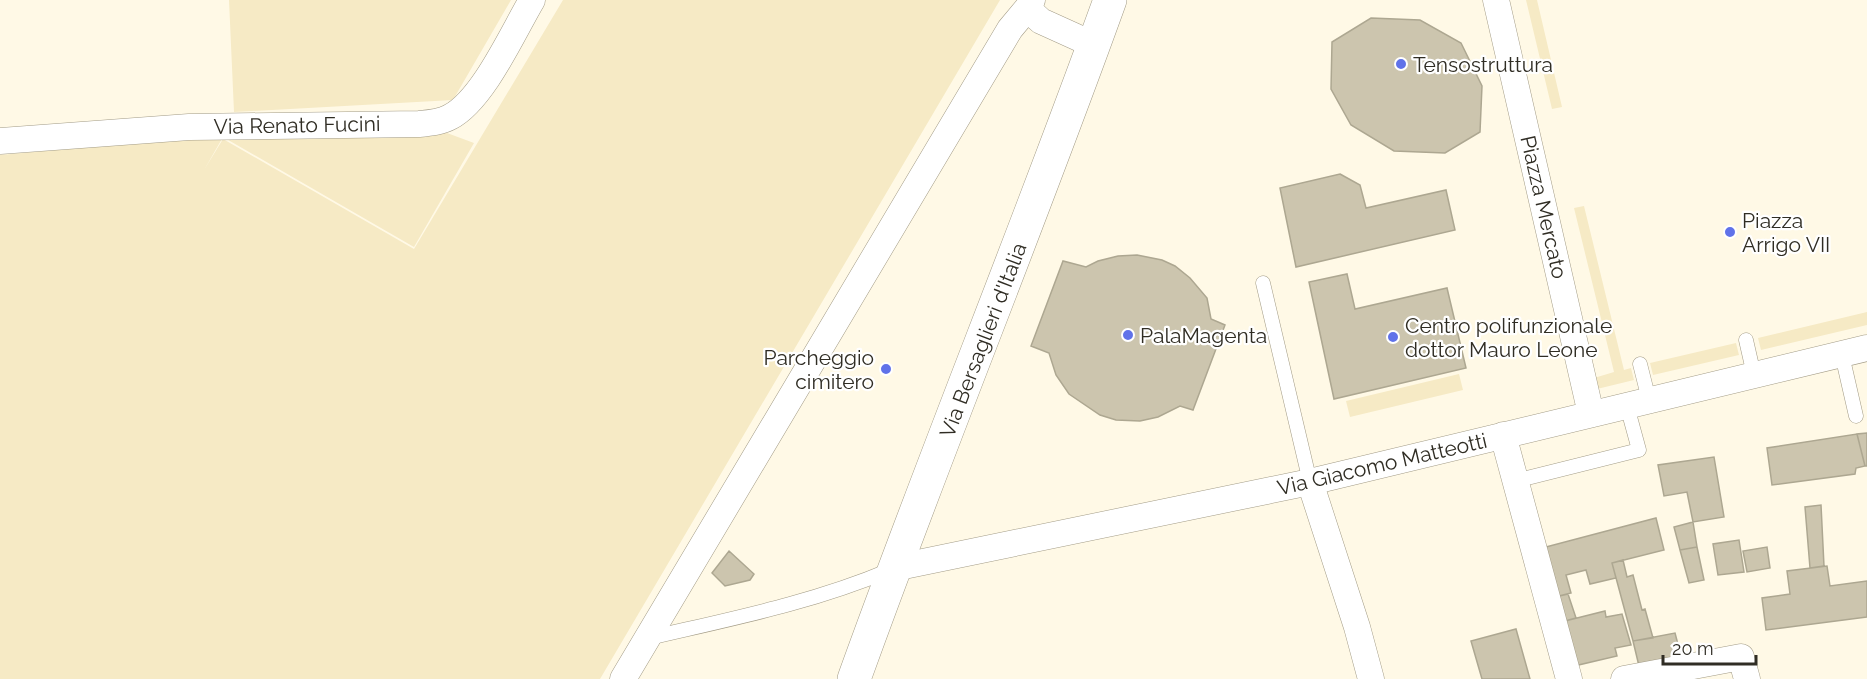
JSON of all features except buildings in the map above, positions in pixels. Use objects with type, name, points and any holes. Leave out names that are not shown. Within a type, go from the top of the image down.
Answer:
[{"type":"street","name":"Via Renato Fucini","points":[[0,141],[189,127],[439,122],[452,116],[485,82],[532,0]]},
{"type":"street","name":"Via Bersaglieri d'Italia","points":[[854,679],[894,568],[1064,130],[1110,0]]},
{"type":"street","name":"Piazza Mercato","points":[[1496,0],[1592,414]]},
{"type":"street","points":[[1031,3],[1031,12],[1041,21],[1094,45]]},
{"type":"street","points":[[623,679],[1010,29],[1031,3]]},
{"type":"street","name":"Via Giacomo Matteotti","points":[[894,568],[1310,482],[1867,348]]},
{"type":"street","points":[[1503,435],[1569,679]]},
{"type":"street","points":[[1310,482],[1357,627],[1371,679]]},
{"type":"street","points":[[1624,679],[1741,657],[1747,679]]},
{"type":"lane","points":[[1263,283],[1310,482]]},
{"type":"lane","points":[[1746,340],[1754,375]]},
{"type":"lane","points":[[1842,355],[1856,416]]},
{"type":"lane","points":[[1515,481],[1639,450],[1640,364]]},
{"type":"lane","points":[[646,639],[849,588],[894,568]]},
{"type":"shaded area","points":[[229,0],[511,0],[453,100],[234,112]]},
{"type":"shaded area","points":[[563,0],[1000,0],[600,679],[0,679],[0,155],[221,135],[447,133],[474,143],[414,247],[223,137],[204,170],[223,139],[414,249]]},
{"type":"shaded area","points":[[1526,0],[1537,0],[1562,107],[1552,109]]},
{"type":"shaded area","points":[[1584,206],[1624,370],[1631,368],[1634,380],[1597,389],[1594,378],[1614,372],[1574,208]]},
{"type":"shaded area","points":[[1867,312],[1867,325],[1761,350],[1758,338]]},
{"type":"shaded area","points":[[1736,343],[1739,355],[1653,375],[1650,363]]},
{"type":"shaded area","points":[[1459,374],[1463,390],[1350,417],[1346,401]]},
{"type":"place","name":"Tensostruttura","points":[[1401,64]]},
{"type":"place","name":"Piazza Arrigo VII","points":[[1730,232]]},
{"type":"place","name":"PalaMagenta","points":[[1128,335]]},
{"type":"place","name":"Centro polifunzionale dottor Mauro Leone","points":[[1393,337]]},
{"type":"place","name":"Parcheggio cimitero","points":[[886,369]]}]
